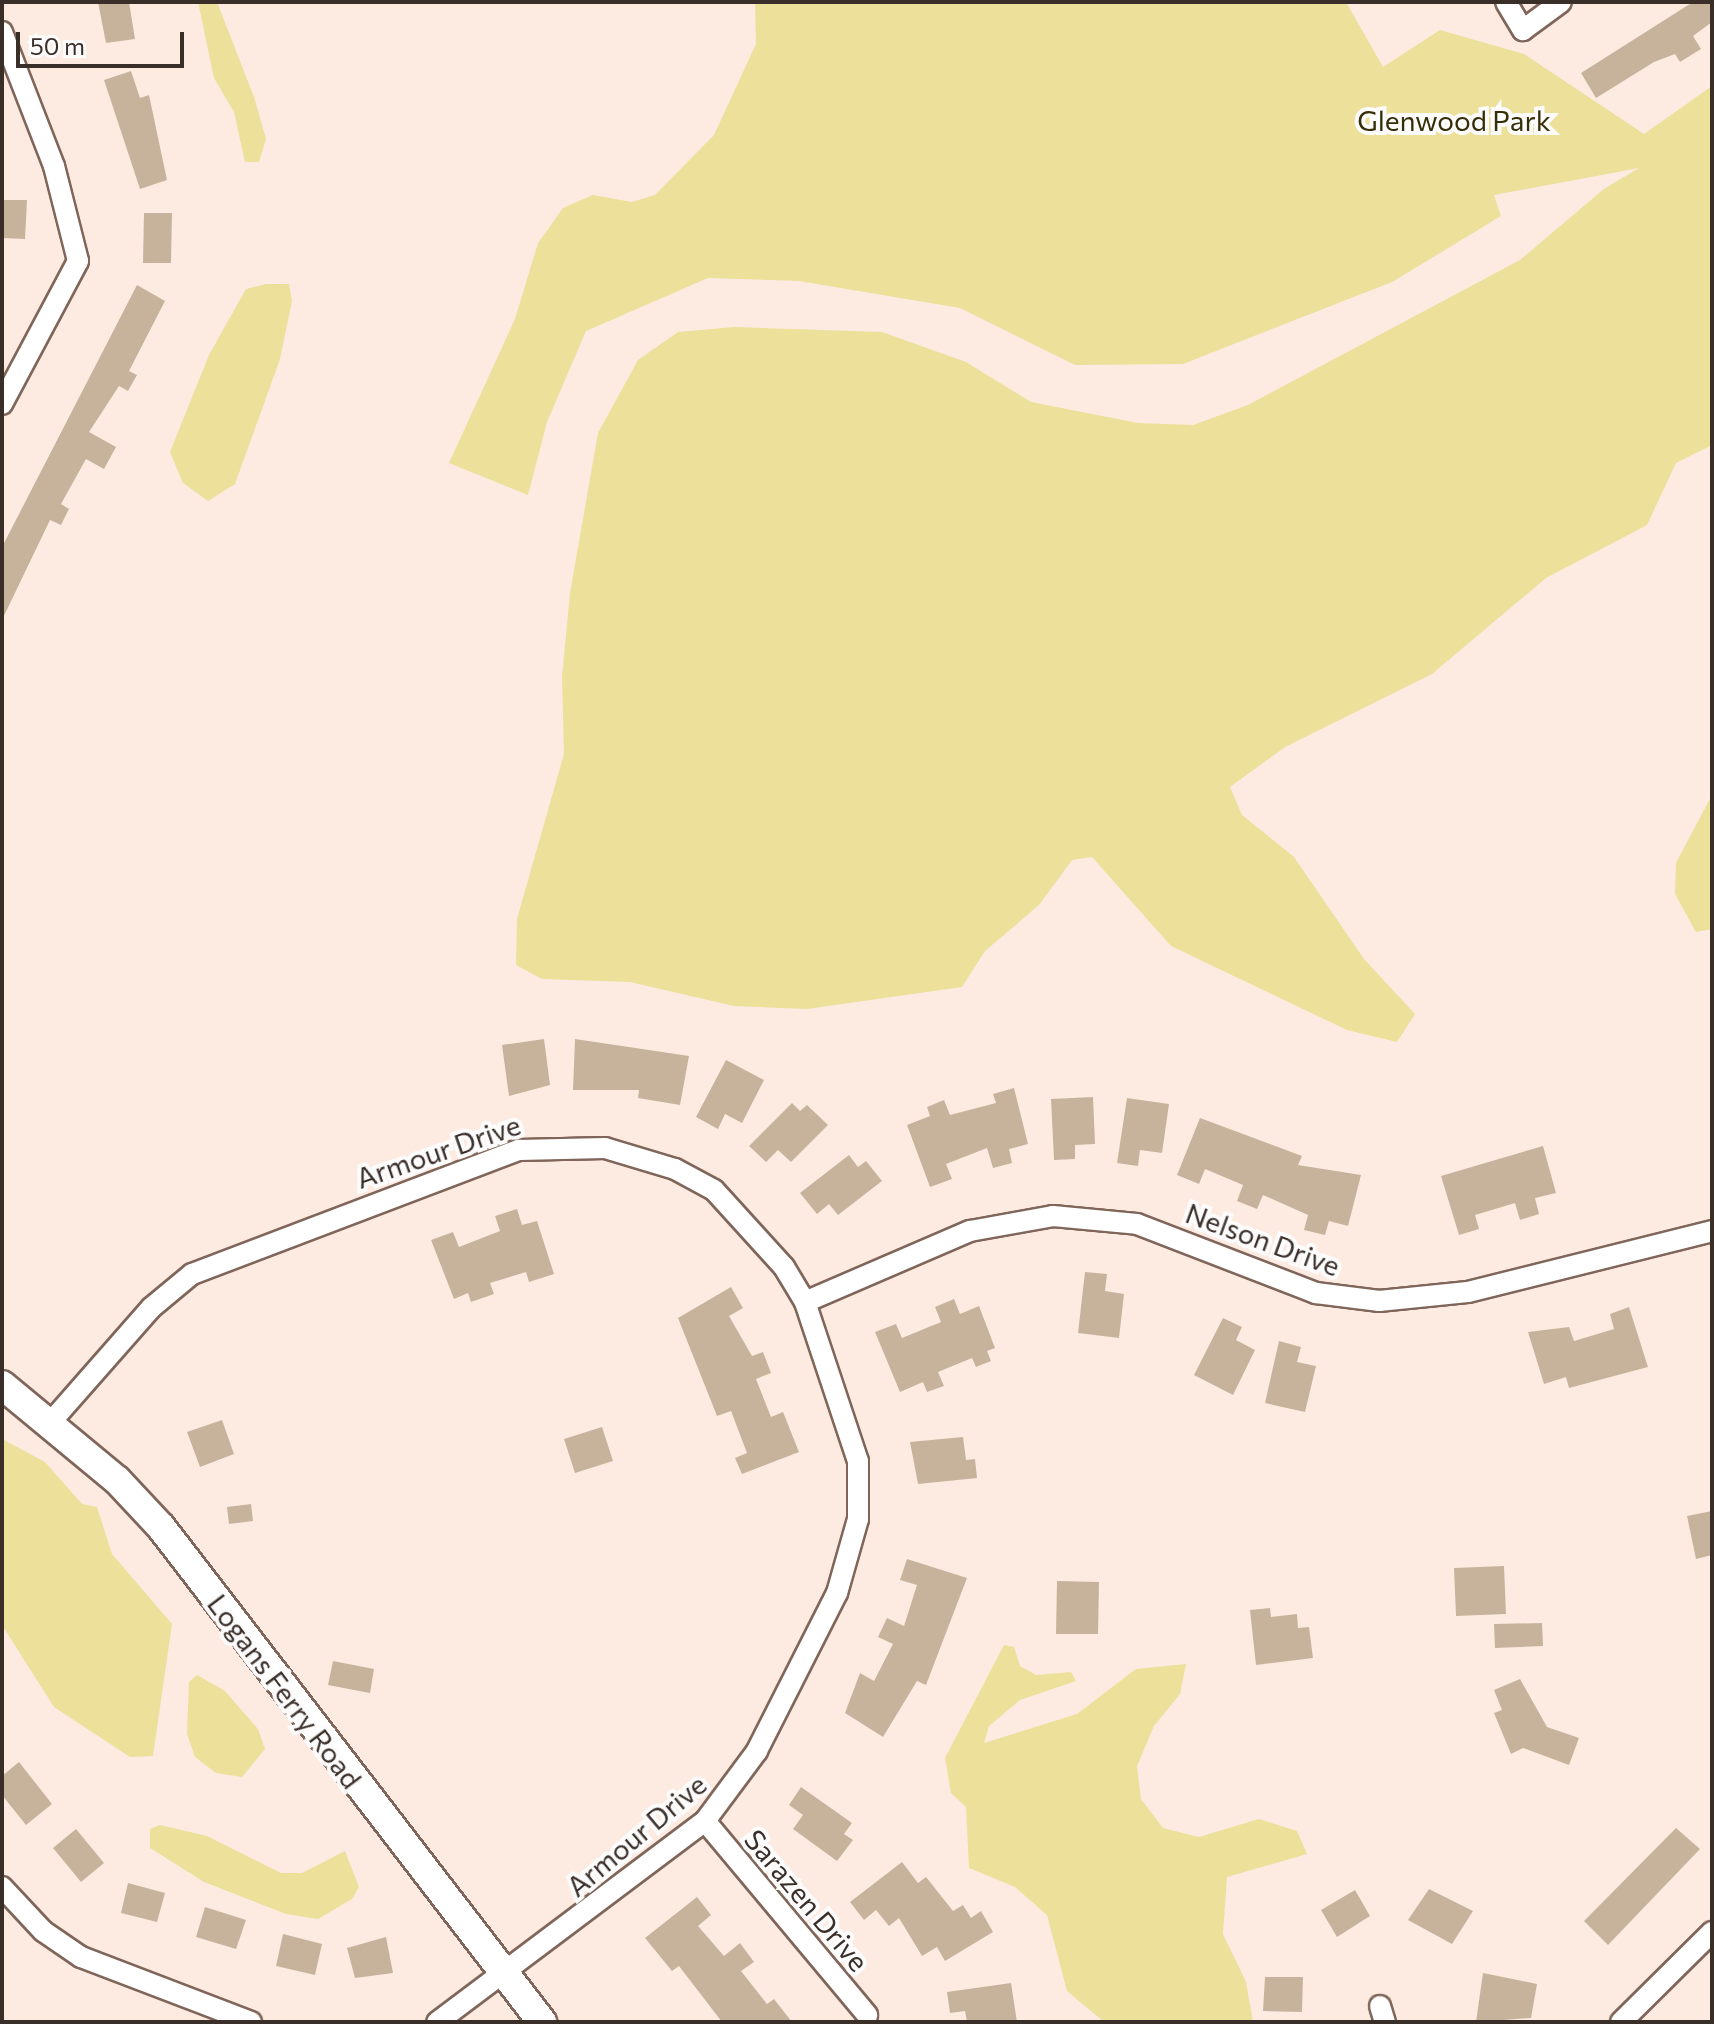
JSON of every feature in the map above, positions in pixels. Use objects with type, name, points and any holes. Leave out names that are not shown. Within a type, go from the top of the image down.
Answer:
[{"type":"street","points":[[1506,2],[1523,30],[1561,2]]},
{"type":"street","points":[[2,32],[54,166],[78,261],[2,404]]},
{"type":"street","name":"Armour Drive","points":[[50,1423],[151,1308],[192,1274],[495,1156],[541,1146],[630,1153],[697,1179],[762,1236],[805,1302],[855,1443],[860,1501],[852,1550],[820,1630],[757,1751],[705,1821],[506,1977],[437,2022]]},
{"type":"street","name":"Nelson Drive","points":[[805,1302],[970,1231],[1053,1216],[1137,1224],[1316,1293],[1379,1301],[1468,1292],[1712,1231]]},
{"type":"street","name":"Logans Ferry Road","points":[[2,1385],[117,1480],[171,1540],[542,2022]]},
{"type":"street","name":"Sarazen Drive","points":[[705,1821],[867,2015]]},
{"type":"street","points":[[2,1887],[43,1931],[81,1957],[251,2022]]},
{"type":"street","points":[[1621,2022],[1712,1932]]},
{"type":"green space","points":[[198,2],[217,2],[254,97],[266,139],[259,162],[245,162],[234,112],[214,78]]},
{"type":"green space","name":"Glenwood Park","points":[[755,2],[1346,2],[1383,67],[1440,30],[1524,54],[1644,134],[1712,86],[1712,445],[1676,463],[1647,525],[1546,578],[1432,674],[1285,747],[1230,787],[1242,815],[1294,857],[1364,959],[1415,1014],[1397,1042],[1347,1030],[1171,946],[1092,857],[1072,860],[1039,905],[985,951],[962,987],[807,1009],[734,1006],[630,982],[542,979],[516,965],[517,919],[564,754],[562,677],[570,593],[598,433],[638,360],[678,332],[734,327],[882,332],[966,362],[1031,402],[1138,423],[1193,425],[1248,405],[1520,260],[1604,189],[1639,168],[1494,195],[1501,216],[1392,282],[1183,364],[1075,365],[960,308],[799,281],[708,278],[586,331],[547,422],[528,495],[449,463],[515,319],[538,243],[563,208],[593,195],[632,202],[655,195],[714,135],[756,44]]},
{"type":"green space","points":[[266,284],[289,284],[292,301],[280,359],[235,484],[208,501],[183,483],[170,452],[209,355],[246,289]]},
{"type":"green space","points":[[1712,795],[1712,929],[1696,932],[1675,894],[1676,863]]},
{"type":"green space","points":[[2,1439],[45,1462],[82,1504],[97,1507],[112,1554],[172,1624],[153,1756],[130,1757],[54,1707],[2,1625]]},
{"type":"green space","points":[[1004,1645],[1014,1647],[1020,1666],[1036,1675],[1071,1672],[1076,1681],[1020,1700],[989,1726],[984,1743],[1077,1714],[1136,1669],[1186,1664],[1180,1694],[1154,1726],[1137,1766],[1141,1799],[1163,1828],[1199,1837],[1259,1819],[1297,1831],[1307,1854],[1227,1877],[1223,1934],[1246,1982],[1253,2022],[1104,2022],[1067,1991],[1047,1915],[1015,1887],[969,1868],[966,1807],[951,1793],[945,1758]]},
{"type":"green space","points":[[197,1675],[225,1691],[258,1729],[265,1749],[242,1777],[216,1773],[195,1757],[187,1734],[189,1682]]},
{"type":"green space","points":[[160,1825],[207,1836],[281,1873],[302,1873],[345,1851],[359,1887],[352,1899],[318,1919],[286,1914],[204,1882],[150,1848],[150,1829]]},
{"type":"building","points":[[98,2],[129,2],[135,39],[106,43]]},
{"type":"building","points":[[1693,2],[1712,2],[1712,22],[1693,36],[1701,49],[1680,62],[1675,54],[1654,62],[1596,98],[1581,73]]},
{"type":"building","points":[[131,71],[140,98],[149,95],[167,180],[140,189],[104,80]]},
{"type":"building","points":[[2,200],[27,200],[25,239],[2,238]]},
{"type":"building","points":[[144,213],[172,213],[171,263],[143,263]]},
{"type":"building","points":[[137,285],[165,301],[129,371],[137,375],[128,391],[119,386],[89,432],[116,447],[104,469],[86,459],[61,504],[69,509],[61,525],[50,520],[2,620],[2,547]]},
{"type":"building","points":[[544,1039],[550,1085],[509,1096],[502,1045]]},
{"type":"building","points":[[575,1039],[689,1056],[680,1105],[638,1098],[639,1090],[573,1090]]},
{"type":"building","points":[[726,1060],[764,1080],[742,1123],[725,1114],[718,1129],[696,1117]]},
{"type":"building","points":[[1014,1088],[1028,1144],[1009,1149],[1012,1163],[993,1168],[987,1148],[946,1164],[952,1179],[930,1187],[907,1125],[930,1116],[927,1107],[944,1100],[950,1115],[996,1103],[993,1094]]},
{"type":"building","points":[[1093,1097],[1095,1144],[1075,1145],[1075,1159],[1054,1160],[1051,1099]]},
{"type":"building","points":[[1127,1098],[1169,1104],[1162,1153],[1140,1150],[1138,1166],[1117,1163]]},
{"type":"building","points":[[792,1103],[800,1111],[807,1105],[828,1125],[791,1162],[778,1150],[766,1162],[749,1146]]},
{"type":"building","points":[[1200,1118],[1302,1156],[1298,1165],[1361,1175],[1348,1226],[1329,1221],[1325,1235],[1304,1230],[1308,1215],[1263,1195],[1257,1209],[1237,1201],[1243,1185],[1205,1169],[1199,1184],[1177,1175]]},
{"type":"building","points":[[1543,1146],[1556,1193],[1535,1198],[1539,1214],[1520,1220],[1515,1203],[1475,1215],[1479,1229],[1459,1235],[1441,1176]]},
{"type":"building","points":[[849,1155],[858,1167],[866,1161],[882,1181],[838,1215],[829,1204],[817,1214],[800,1193]]},
{"type":"building","points":[[517,1209],[522,1225],[537,1221],[554,1274],[529,1282],[526,1272],[490,1283],[494,1294],[471,1302],[468,1293],[454,1299],[431,1240],[453,1232],[459,1247],[500,1231],[495,1216]]},
{"type":"building","points":[[1085,1272],[1107,1274],[1105,1291],[1124,1294],[1119,1338],[1078,1333]]},
{"type":"building","points":[[731,1287],[743,1308],[729,1316],[752,1356],[763,1352],[771,1373],[756,1379],[771,1417],[783,1412],[799,1452],[742,1474],[735,1458],[747,1453],[731,1411],[717,1416],[678,1318]]},
{"type":"building","points":[[954,1299],[960,1314],[979,1306],[995,1348],[987,1351],[991,1361],[976,1367],[972,1358],[938,1372],[944,1386],[927,1392],[923,1382],[900,1392],[875,1332],[896,1324],[902,1338],[941,1322],[935,1307]]},
{"type":"building","points":[[1629,1307],[1648,1367],[1569,1388],[1566,1377],[1544,1384],[1528,1332],[1569,1327],[1574,1341],[1614,1329],[1610,1314]]},
{"type":"building","points":[[1223,1318],[1242,1327],[1236,1340],[1255,1350],[1233,1395],[1194,1375]]},
{"type":"building","points":[[1279,1341],[1301,1347],[1297,1362],[1316,1366],[1305,1412],[1265,1403]]},
{"type":"building","points":[[222,1420],[234,1454],[200,1467],[187,1432]]},
{"type":"building","points":[[602,1427],[613,1461],[575,1473],[564,1439]]},
{"type":"building","points":[[963,1437],[966,1460],[975,1459],[977,1478],[918,1484],[910,1442]]},
{"type":"building","points":[[251,1504],[253,1521],[229,1524],[227,1507]]},
{"type":"building","points":[[1712,1511],[1712,1555],[1696,1559],[1687,1516]]},
{"type":"building","points":[[907,1559],[967,1578],[926,1685],[917,1681],[883,1737],[845,1713],[860,1673],[874,1681],[893,1644],[878,1637],[887,1618],[904,1626],[917,1585],[900,1580]]},
{"type":"building","points":[[1504,1566],[1506,1614],[1456,1616],[1454,1568]]},
{"type":"building","points":[[1057,1581],[1099,1582],[1098,1634],[1056,1634]]},
{"type":"building","points":[[1270,1608],[1271,1617],[1297,1614],[1298,1628],[1309,1627],[1313,1658],[1256,1665],[1250,1610]]},
{"type":"building","points":[[1542,1623],[1543,1646],[1495,1648],[1494,1624]]},
{"type":"building","points":[[333,1661],[374,1669],[370,1693],[328,1685]]},
{"type":"building","points":[[1520,1679],[1547,1727],[1579,1738],[1569,1765],[1523,1748],[1511,1754],[1494,1713],[1502,1710],[1494,1690]]},
{"type":"building","points":[[19,1762],[52,1804],[26,1825],[2,1795],[2,1776]]},
{"type":"building","points":[[801,1787],[852,1823],[844,1834],[853,1840],[837,1861],[793,1829],[803,1815],[789,1805]]},
{"type":"building","points":[[1676,1828],[1700,1849],[1608,1945],[1584,1921]]},
{"type":"building","points":[[76,1829],[104,1863],[81,1882],[53,1848]]},
{"type":"building","points":[[902,1862],[918,1883],[926,1877],[953,1911],[963,1905],[971,1918],[981,1911],[993,1932],[945,1961],[937,1947],[922,1956],[899,1918],[889,1926],[876,1910],[864,1920],[850,1902]]},
{"type":"building","points":[[128,1883],[165,1893],[157,1922],[121,1913]]},
{"type":"building","points":[[1429,1889],[1473,1911],[1452,1944],[1408,1920]]},
{"type":"building","points":[[1355,1890],[1370,1916],[1337,1937],[1321,1910]]},
{"type":"building","points":[[697,1897],[711,1915],[698,1926],[724,1956],[740,1943],[754,1962],[741,1971],[767,2004],[774,1999],[792,2022],[722,2022],[679,1966],[672,1971],[645,1938]]},
{"type":"building","points":[[205,1907],[246,1920],[236,1949],[196,1937]]},
{"type":"building","points":[[283,1934],[322,1944],[315,1975],[276,1966]]},
{"type":"building","points":[[386,1937],[393,1973],[355,1978],[347,1948]]},
{"type":"building","points":[[1483,1973],[1537,1984],[1531,2018],[1476,2022]]},
{"type":"building","points":[[1265,1977],[1303,1977],[1302,2012],[1263,2011]]},
{"type":"building","points":[[1011,1983],[1017,2022],[967,2022],[965,2011],[950,2013],[947,1992]]}]
